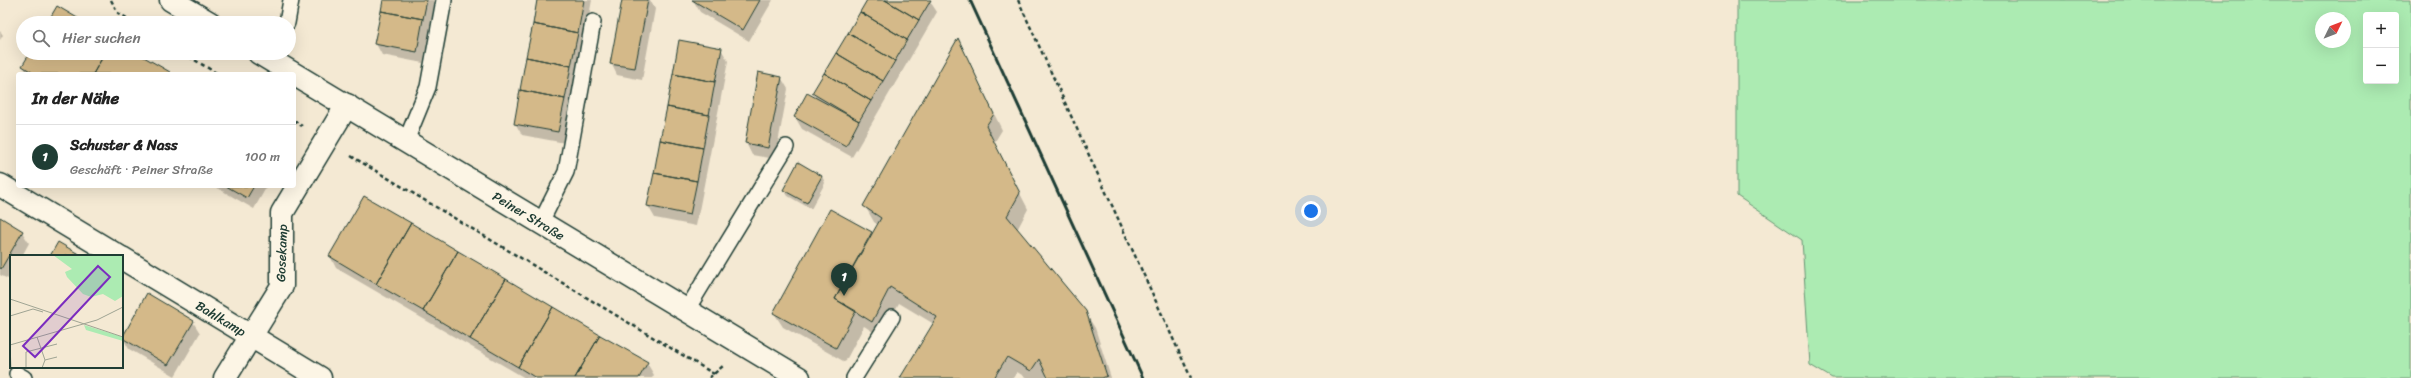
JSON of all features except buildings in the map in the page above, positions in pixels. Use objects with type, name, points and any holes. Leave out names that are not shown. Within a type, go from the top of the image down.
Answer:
[{"type":"main road","points":[[171,0],[198,16]]},
{"type":"main road","name":"Peiner Straße","points":[[281,60],[347,106],[540,224],[799,378]]},
{"type":"main road","name":"Gosekamp","points":[[225,378],[250,335],[282,286],[282,213],[347,106]]},
{"type":"main road","points":[[0,185],[116,255]]},
{"type":"main road","name":"Bahlkamp","points":[[123,259],[320,378]]},
{"type":"lane","points":[[288,16],[291,0]]},
{"type":"lane","points":[[406,142],[428,87],[444,0]]},
{"type":"lane","points":[[540,224],[566,172],[593,22]]},
{"type":"lane","points":[[686,311],[786,147]]},
{"type":"lane","points":[[854,378],[892,317]]},
{"type":"path","points":[[111,0],[118,13],[123,16]]},
{"type":"path","points":[[1018,0],[1191,378]]},
{"type":"path","points":[[195,60],[215,72]]},
{"type":"path","points":[[296,122],[714,374]]},
{"type":"green space","points":[[1737,0],[2411,0],[2411,378],[1832,378],[1810,365],[1802,240],[1737,196]]},
{"type":"railway","points":[[970,0],[1143,378]]},
{"type":"place","name":"Schuster & Nass","points":[[844,296]]}]
